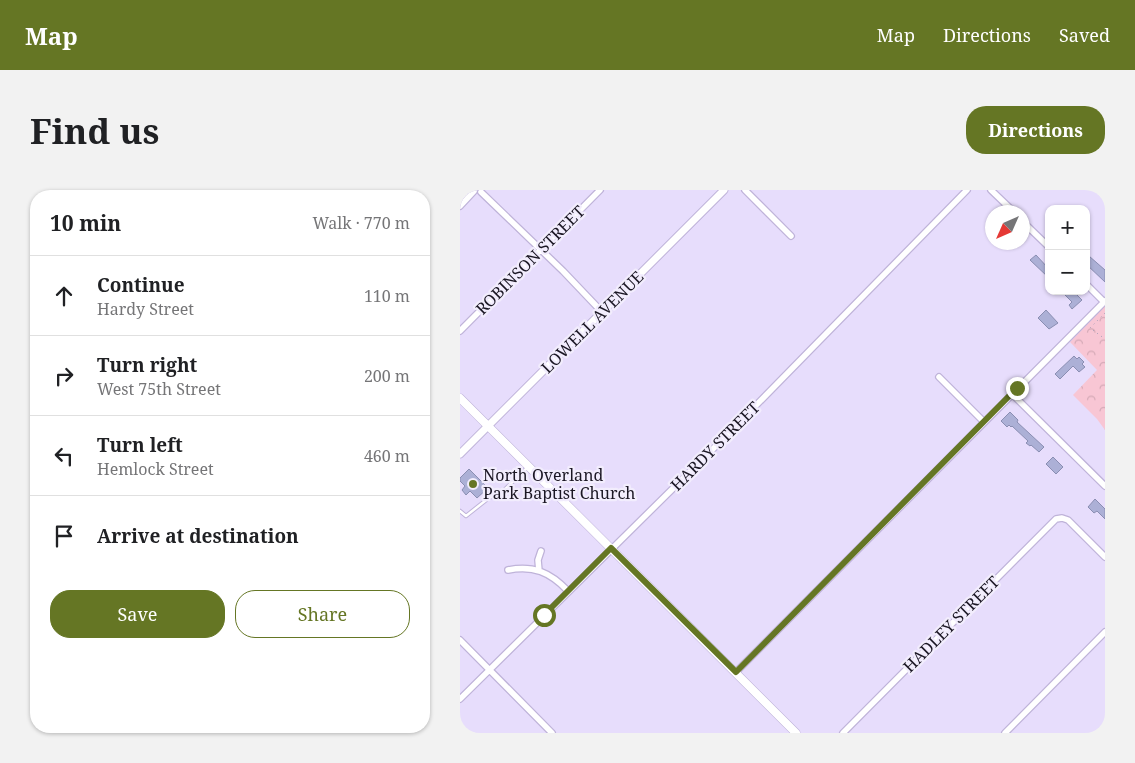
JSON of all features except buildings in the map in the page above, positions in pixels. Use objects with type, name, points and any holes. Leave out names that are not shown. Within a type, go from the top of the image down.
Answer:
[{"type":"main road","points":[[460,398],[794,732]]},
{"type":"street","name":"ROBINSON STREET","points":[[460,331],[600,190]]},
{"type":"street","name":"LOWELL AVENUE","points":[[460,454],[724,190]]},
{"type":"street","points":[[745,190],[791,236]]},
{"type":"street","name":"HARDY STREET","points":[[460,699],[723,438],[967,190]]},
{"type":"street","points":[[991,190],[1007,205]]},
{"type":"street","points":[[460,206],[474,191],[477,193],[482,191],[602,312]]},
{"type":"street","points":[[1030,229],[1045,243]]},
{"type":"street","points":[[736,672],[1104,302],[1090,288]]},
{"type":"street","points":[[938,377],[984,422]]},
{"type":"street","points":[[1012,394],[1105,486]]},
{"type":"street","name":"HADLEY STREET","points":[[843,733],[1051,522],[1062,518],[1068,520],[1105,556]]},
{"type":"street","points":[[539,571],[538,560],[541,551]]},
{"type":"street","points":[[508,570],[528,568],[539,571],[557,580],[568,591]]},
{"type":"street","points":[[1004,733],[1105,632]]},
{"type":"street","points":[[460,640],[552,733]]},
{"type":"lane","points":[[460,511],[466,516],[490,497],[497,497],[529,466]]},
{"type":"path","points":[[1105,313],[1090,328],[1105,340]]},
{"type":"green space","points":[[1105,306],[1105,430],[1097,419],[1073,395],[1097,370],[1070,342]]},
{"type":"place","name":"North Overland Park Baptist Church","points":[[473,484]]},
{"type":"route","points":[[544,615],[611,548],[736,672],[1017,388]]}]
